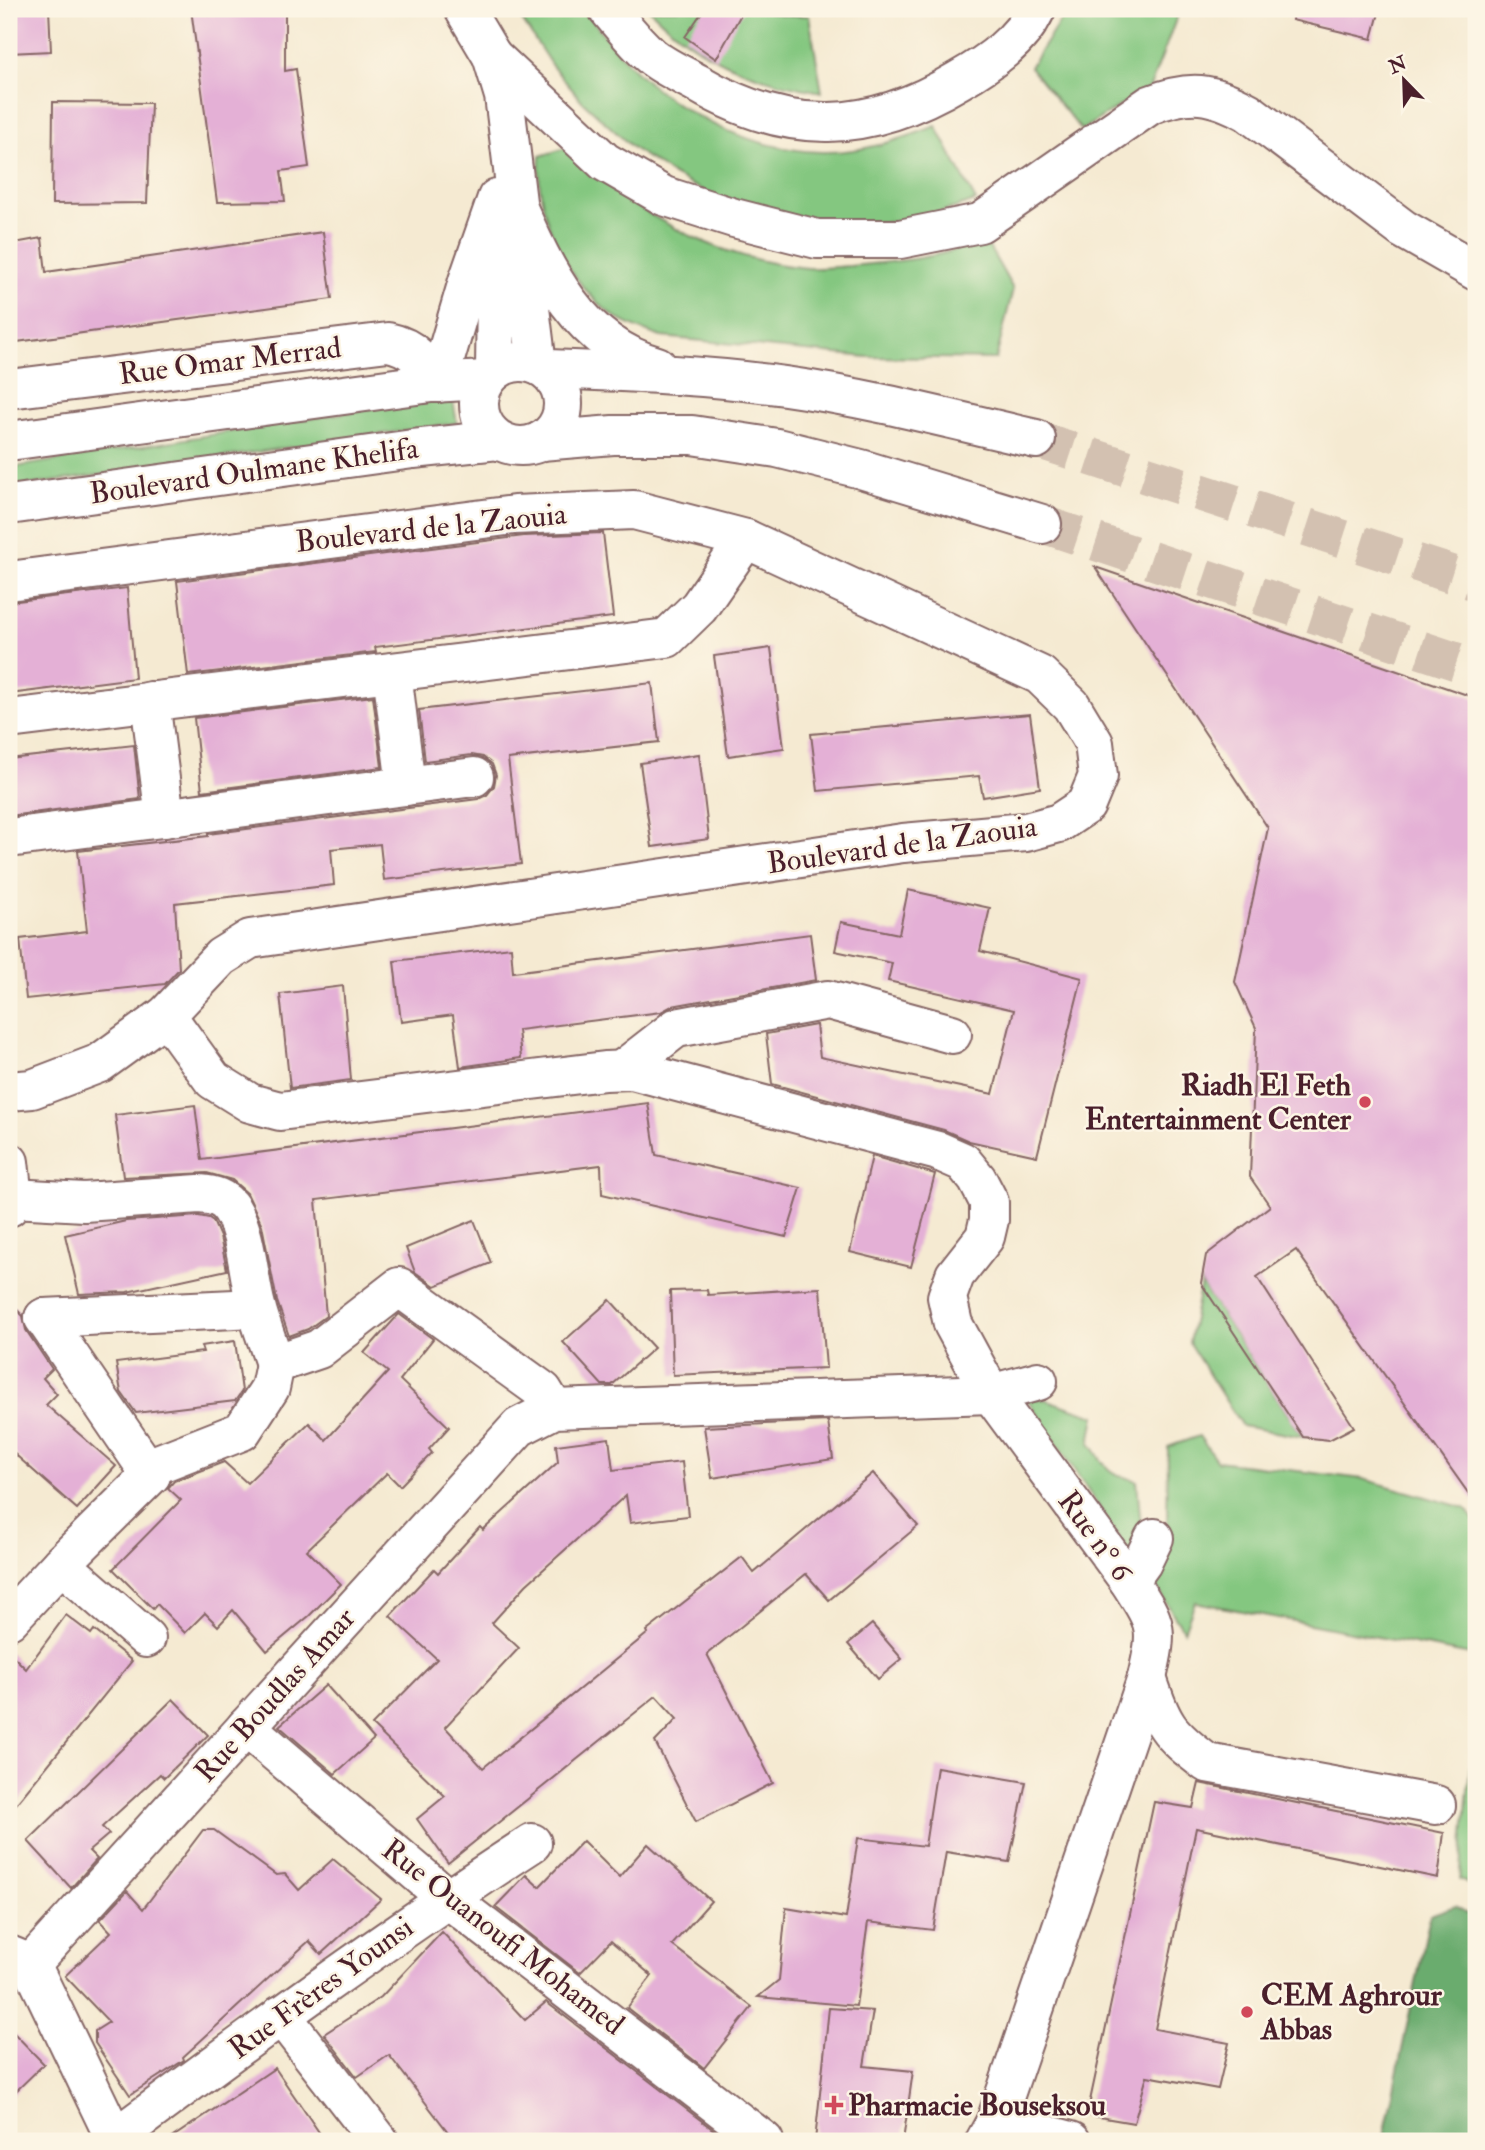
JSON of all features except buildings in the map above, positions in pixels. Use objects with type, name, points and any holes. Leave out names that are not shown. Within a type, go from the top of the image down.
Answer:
[{"type":"street","points":[[464,9],[492,56],[506,104],[507,201],[491,375]]},
{"type":"street","points":[[608,9],[652,57],[713,93],[762,114],[800,122],[870,118],[947,88],[1003,52],[1036,9]]},
{"type":"street","points":[[492,56],[605,162],[664,196],[734,218],[817,239],[900,239],[980,223],[1150,105],[1176,95],[1205,95],[1226,101],[1248,112],[1403,229],[1476,271]]},
{"type":"street","points":[[507,201],[541,367],[560,388],[562,412],[551,433],[541,441],[519,446],[498,440],[488,431],[481,419],[478,406],[480,392],[491,375],[505,365],[515,362],[541,367],[699,377],[784,386],[865,400],[1036,439]]},
{"type":"street","points":[[507,201],[540,260],[584,324],[629,355],[649,364],[699,377]]},
{"type":"street","points":[[435,383],[468,281],[507,201]]},
{"type":"street","name":"Rue Omar Merrad","points":[[9,389],[387,342],[412,350],[422,359],[435,383]]},
{"type":"street","points":[[9,441],[491,375]]},
{"type":"street","points":[[541,441],[650,434],[692,435],[777,448],[861,469],[1042,524]]},
{"type":"street","name":"Boulevard Oulmane Khelifa","points":[[9,505],[413,449],[498,440]]},
{"type":"street","name":"Boulevard de la Zaouia","points":[[9,581],[514,514],[634,510],[746,539],[1040,675],[1071,705],[1094,743],[1098,776],[1086,805],[1059,823],[1027,832],[903,843],[250,939],[221,957],[166,1015],[100,1063],[32,1089],[9,1091]]},
{"type":"street","points":[[9,719],[667,638],[699,607],[746,539]]},
{"type":"street","points":[[392,671],[406,786]]},
{"type":"street","points":[[150,701],[165,818]]},
{"type":"street","points":[[9,838],[474,777]]},
{"type":"street","points":[[166,1015],[213,1080],[250,1102],[280,1111],[622,1070],[676,1028],[828,1000],[952,1034]]},
{"type":"street","name":"Rue n° 6","points":[[622,1070],[632,1070],[937,1151],[963,1163],[977,1179],[989,1202],[989,1220],[985,1237],[955,1275],[947,1297],[953,1324],[991,1394],[1129,1581],[1155,1626],[1154,1647],[1147,1678],[990,2131]]},
{"type":"street","points":[[10,1189],[84,1202],[214,1195],[225,1201],[232,1210],[238,1224],[256,1308],[275,1364],[270,1388],[242,1431],[150,1467],[151,1475]]},
{"type":"street","points":[[275,1364],[319,1349],[399,1287],[543,1391],[554,1409],[991,1394],[1038,1381]]},
{"type":"street","points":[[151,1475],[44,1318],[256,1308]]},
{"type":"street","name":"Rue Boudlas Amar","points":[[20,1960],[246,1727],[519,1427],[554,1409]]},
{"type":"street","points":[[9,1620],[151,1475]]},
{"type":"street","points":[[1129,1581],[1142,1563],[1154,1538]]},
{"type":"street","points":[[61,1564],[146,1638]]},
{"type":"street","points":[[1147,1678],[1161,1719],[1177,1740],[1207,1763],[1436,1805]]},
{"type":"street","name":"Rue Ouanoufi Mohamed","points":[[246,1727],[447,1898],[764,2141]]},
{"type":"street","name":"Rue Frères Younsi","points":[[116,2140],[281,2015],[447,1898],[532,1843]]},
{"type":"street","points":[[20,1960],[116,2140]]},
{"type":"street","points":[[281,2015],[379,2141]]},
{"type":"street","points":[[990,2131],[1071,2141]]},
{"type":"green space","points":[[515,9],[584,9],[624,59],[678,105],[724,129],[773,146],[837,152],[894,141],[936,126],[976,201],[898,222],[812,223],[715,197],[673,175],[633,148],[582,101],[552,66]]},
{"type":"green space","points":[[649,9],[757,9],[784,15],[809,16],[822,92],[774,82],[728,65],[687,41]]},
{"type":"green space","points":[[1068,9],[1180,9],[1150,87],[1081,130],[1030,67]]},
{"type":"green space","points":[[566,148],[618,193],[677,229],[740,255],[773,263],[818,268],[895,262],[946,253],[985,240],[1013,289],[996,359],[867,357],[661,337],[626,323],[607,311],[578,279],[565,261],[547,220],[539,177],[540,156]]},
{"type":"green space","points":[[452,395],[457,423],[9,488],[9,468]]},
{"type":"green space","points":[[1201,1283],[1303,1437],[1242,1426],[1189,1343]]},
{"type":"green space","points":[[1026,1397],[1044,1399],[1095,1416],[1090,1443],[1100,1459],[1113,1472],[1137,1481],[1141,1528],[1130,1554]]},
{"type":"green space","points":[[1199,1436],[1217,1461],[1363,1479],[1465,1508],[1476,1523],[1476,1656],[1195,1602],[1184,1631],[1152,1580],[1167,1533],[1168,1447]]},
{"type":"green space","points":[[1476,1699],[1476,1888],[1460,1880]]},
{"type":"green space","points":[[1455,1906],[1476,1918],[1476,2141],[1383,2141],[1430,1915]]},
{"type":"tunnel","points":[[1036,439],[1476,582]]},
{"type":"tunnel","points":[[1042,524],[1476,668]]},
{"type":"place","name":"Riadh El Feth Entertainment Center","points":[[1365,1102]]},
{"type":"place","name":"CEM Aghrour Abbas","points":[[1247,2012]]},
{"type":"place","name":"Pharmacie Bouseksou","points":[[834,2105]]}]
